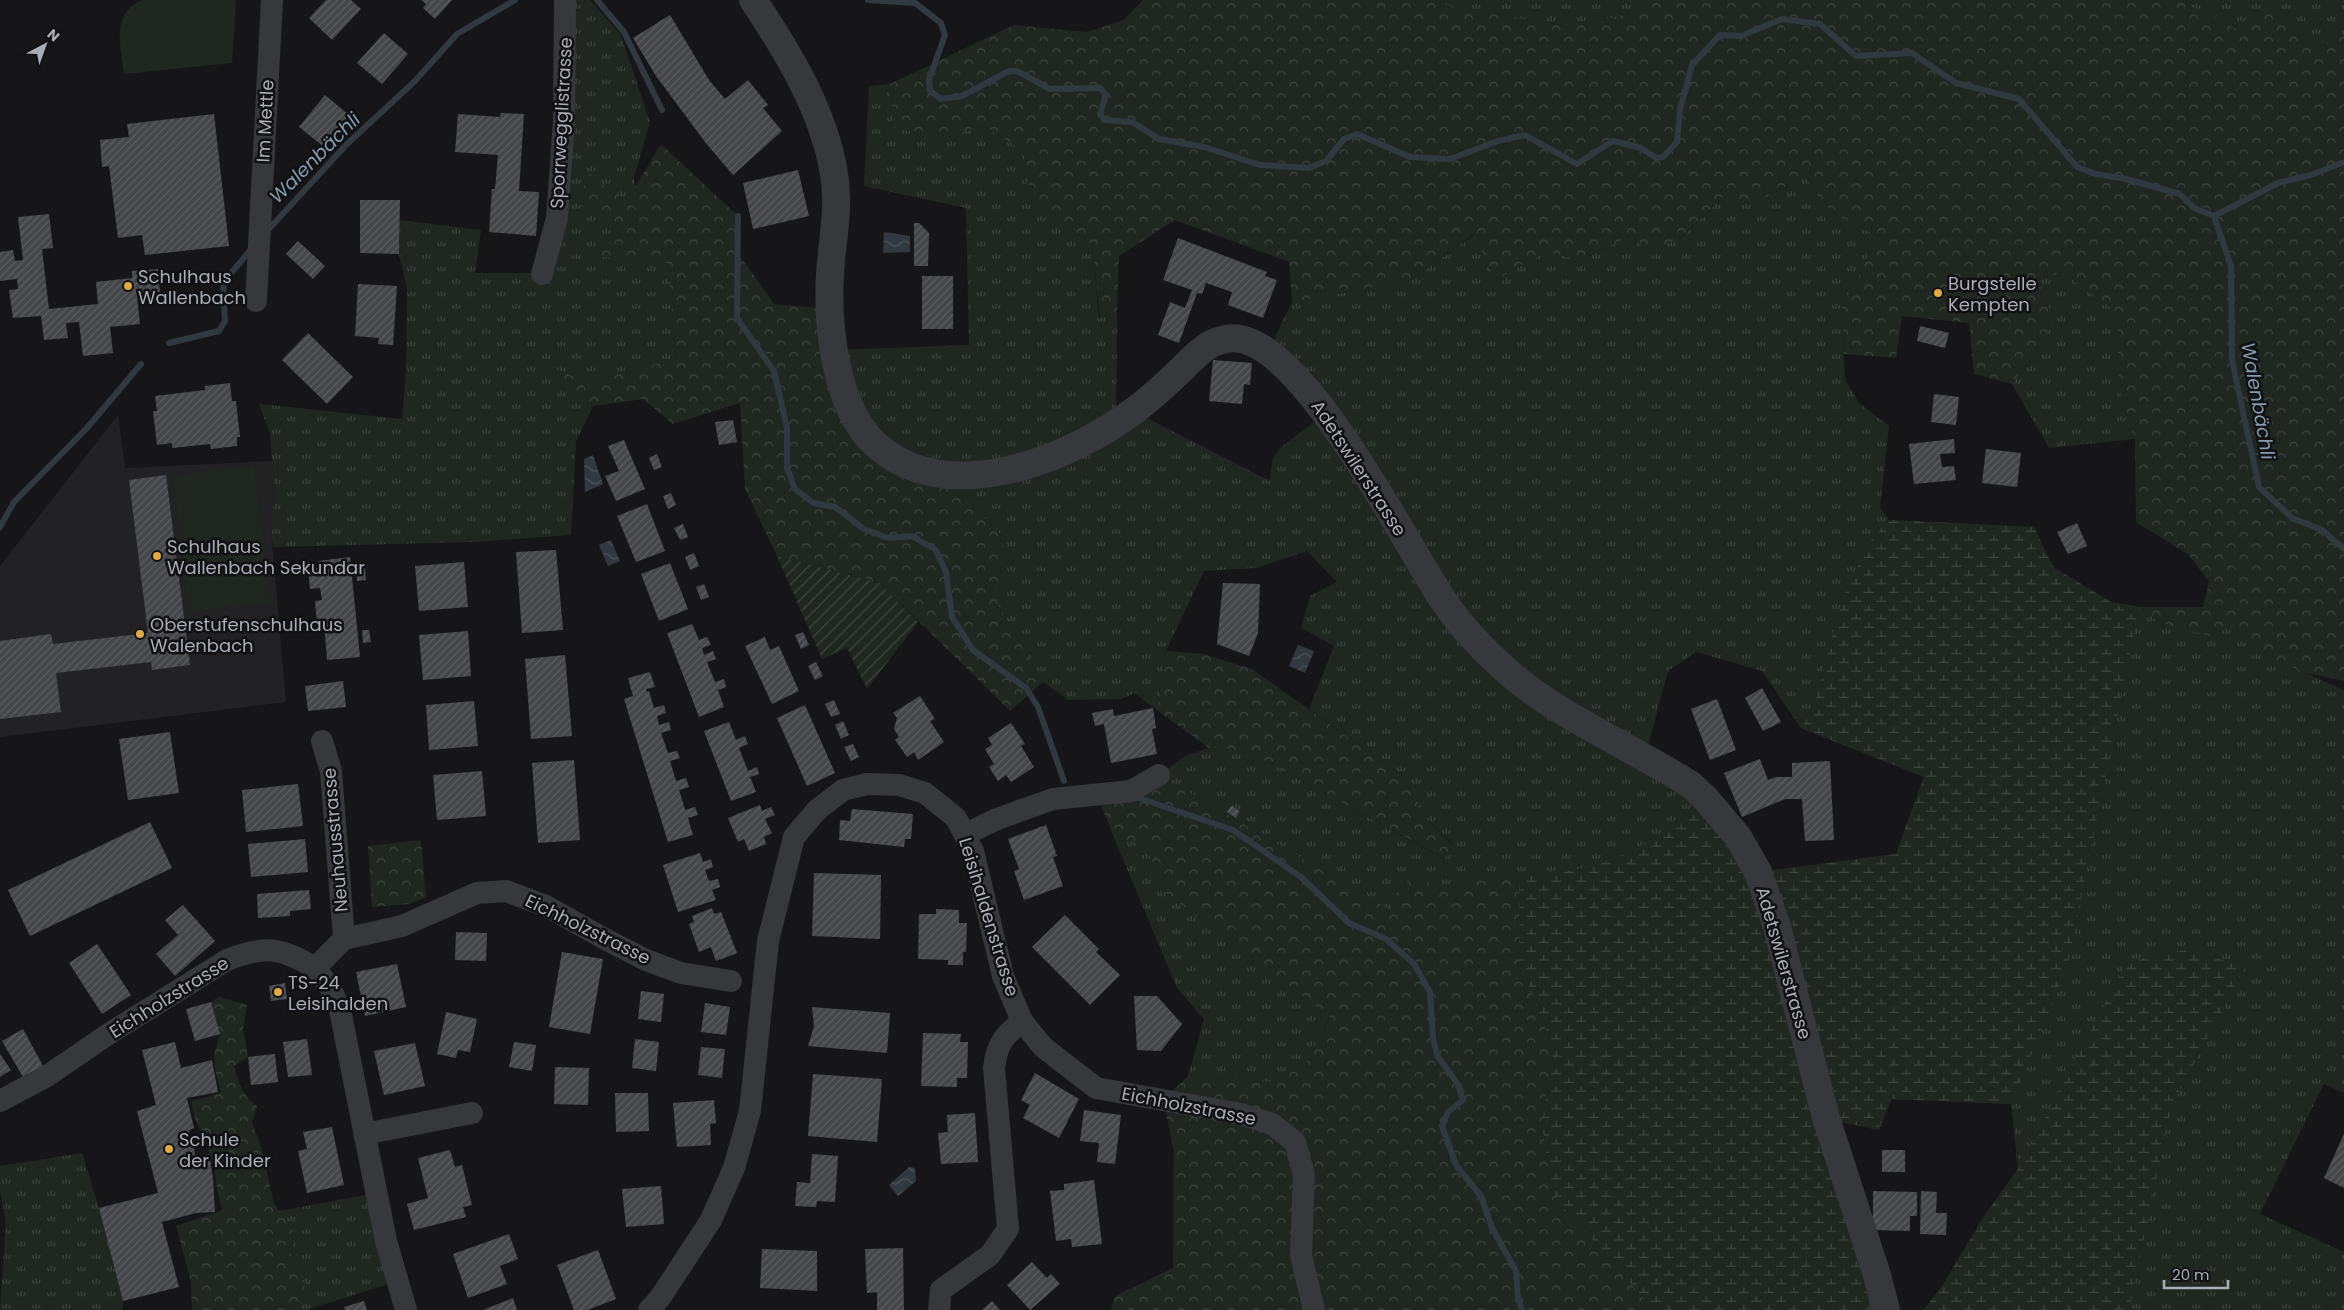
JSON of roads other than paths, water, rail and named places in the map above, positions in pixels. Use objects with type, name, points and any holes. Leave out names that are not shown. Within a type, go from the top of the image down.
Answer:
[{"type":"street","name":"Im Mettle","points":[[256,301],[272,0]]},
{"type":"street","name":"Sporrwegglistrasse","points":[[542,274],[556,218],[564,122],[566,0]]},
{"type":"street","name":"Adetswilerstrasse","points":[[754,0],[786,51],[803,83],[829,150],[837,202],[830,274],[830,309],[835,350],[846,397],[861,427],[872,440],[901,462],[935,474],[971,475],[1018,467],[1066,450],[1116,423],[1155,394],[1210,344],[1224,339],[1239,338],[1255,344],[1268,352],[1296,377],[1326,413],[1364,469],[1443,601],[1478,642],[1517,680],[1550,704],[1691,785],[1706,798],[1738,837],[1758,872],[1778,927],[1826,1118],[1877,1275],[1886,1310]]},
{"type":"street","name":"Neuhausstrasse","points":[[322,741],[331,771],[344,939]]},
{"type":"street","points":[[966,834],[997,819],[1053,799],[1131,791],[1159,776]]},
{"type":"street","name":"Leisihaldenstrasse","points":[[662,1306],[712,1220],[734,1168],[750,1111],[768,941],[794,837],[816,810],[843,790],[867,784],[899,785],[925,793],[946,808],[966,834],[974,851],[1003,976],[1022,1021]]},
{"type":"street","name":"Eichholzstrasse","points":[[344,939],[402,926],[477,893],[506,891],[546,906],[605,940],[646,960],[681,973],[731,981]]},
{"type":"street","points":[[344,939],[315,968],[330,987],[340,1010],[386,1240],[406,1310]]},
{"type":"street","name":"Eichholzstrasse","points":[[0,1101],[47,1076],[110,1033],[227,960],[244,953],[276,950],[291,954],[315,968]]},
{"type":"street","points":[[939,1310],[941,1290],[990,1255],[1008,1229],[994,1068],[998,1046],[1004,1037],[1022,1021]]},
{"type":"street","name":"Eichholzstrasse","points":[[1022,1021],[1043,1047],[1096,1088],[1241,1114],[1272,1124],[1295,1142],[1304,1175],[1301,1255],[1314,1310]]},
{"type":"street","points":[[364,1134],[472,1113]]},
{"type":"water","points":[[884,232],[910,236],[910,252],[883,253]]},
{"type":"water","points":[[593,455],[603,484],[585,492],[584,459]]},
{"type":"water","points":[[611,540],[620,561],[608,566],[599,545]]},
{"type":"water","points":[[1298,645],[1314,651],[1305,673],[1289,666]]},
{"type":"water","points":[[909,1167],[915,1168],[916,1181],[898,1196],[889,1185]]},
{"type":"waterway","name":"Walenbächli","points":[[267,231],[346,145],[415,81],[457,34],[515,0]]},
{"type":"waterway","points":[[597,0],[624,32],[662,110]]},
{"type":"waterway","name":"Walenbächli","points":[[868,0],[915,3],[941,23],[945,35],[929,80],[930,91],[941,99],[962,96],[1009,71],[1017,71],[1050,89],[1100,88],[1106,95],[1100,114],[1104,120],[1132,122],[1159,139],[1204,147],[1260,165],[1309,168],[1326,161],[1344,139],[1357,134],[1410,157],[1450,159],[1498,141],[1525,135],[1577,164],[1613,141],[1641,148],[1656,158],[1663,157],[1677,142],[1680,110],[1692,65],[1720,35],[1741,36],[1782,19],[1820,24],[1856,56],[1912,53],[1956,83],[2019,99],[2077,167],[2096,174],[2126,179],[2180,194],[2194,208],[2214,216],[2231,266],[2232,360],[2259,487],[2292,518],[2322,530],[2344,549]]},
{"type":"waterway","points":[[2214,216],[2278,183],[2311,175],[2344,162]]},
{"type":"waterway","points":[[738,216],[737,318],[774,371],[787,428],[787,468],[795,489],[813,503],[835,507],[864,529],[888,538],[912,536],[936,550],[946,572],[952,617],[973,650],[1026,688],[1038,707],[1064,781]]},
{"type":"waterway","name":"Walenbächli","points":[[169,343],[219,331],[225,321],[223,283],[252,248]]},
{"type":"waterway","points":[[0,527],[14,502],[87,428],[141,364]]},
{"type":"waterway","points":[[1136,797],[1233,830],[1301,877],[1349,923],[1386,939],[1414,964],[1430,992],[1433,1039],[1438,1057],[1458,1084],[1463,1100],[1448,1112],[1442,1126],[1456,1165],[1481,1196],[1492,1228],[1516,1271],[1518,1298],[1522,1310]]},
{"type":"place","name":"Schulhaus Wallenbach","points":[[128,286]]},
{"type":"place","name":"Burgstelle Kempten","points":[[1938,293]]},
{"type":"place","name":"Schulhaus Wallenbach Sekundar","points":[[157,556]]},
{"type":"place","name":"Oberstufenschulhaus Walenbach","points":[[140,634]]},
{"type":"place","name":"TS-24 Leisihalden","points":[[278,992]]},
{"type":"place","name":"Schule der Kinder","points":[[169,1149]]}]
